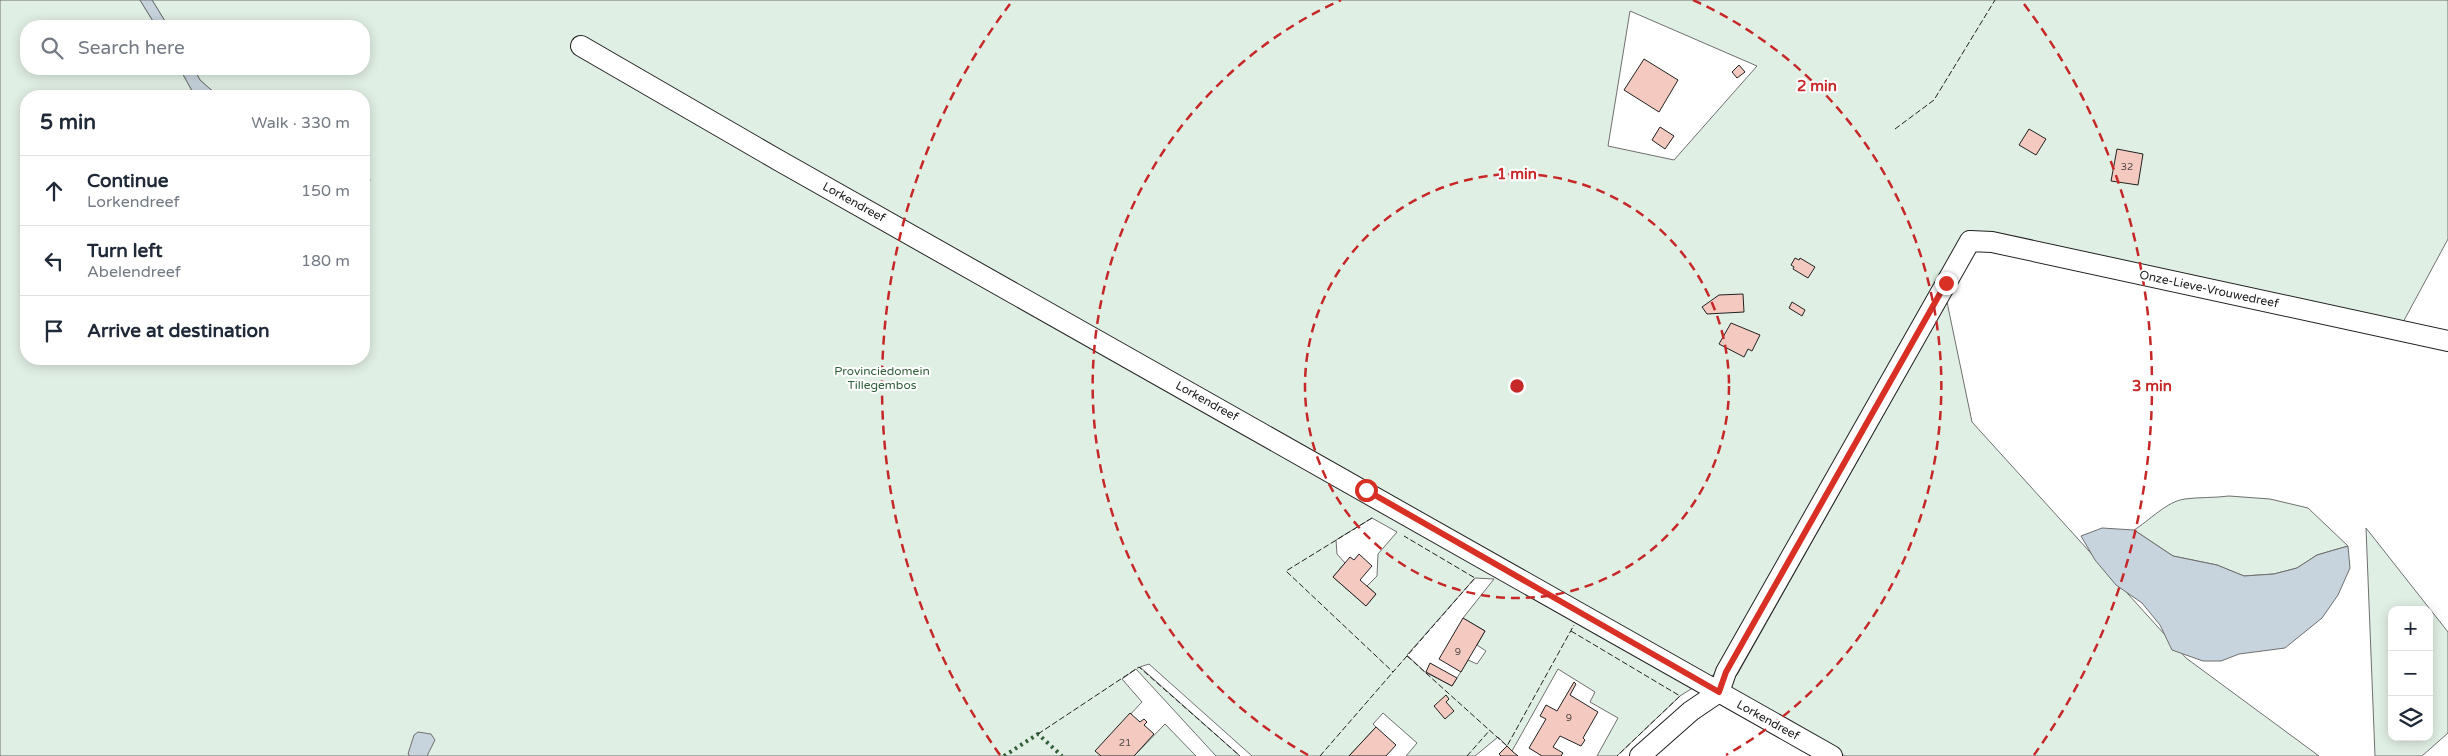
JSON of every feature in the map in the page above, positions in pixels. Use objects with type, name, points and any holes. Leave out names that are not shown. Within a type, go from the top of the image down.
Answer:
[{"type":"street","name":"Lorkendreef","points":[[581,46],[778,160],[1832,756]]},
{"type":"street","name":"Onze-Lieve-Vrouwedreef","points":[[1719,692],[1726,672],[1970,241],[1992,242],[2448,341]]},
{"type":"street","points":[[1640,756],[1691,711],[1719,692]]},
{"type":"green space","name":"Provinciedomein Tillegembos","points":[[0,0],[140,0],[152,20],[20,20],[20,75],[183,75],[192,90],[20,90],[20,365],[370,365],[370,90],[211,90],[197,75],[370,75],[370,20],[164,20],[152,0],[2448,0],[2448,239],[2401,326],[1967,236],[1721,670],[1680,696],[1617,756],[1597,756],[1618,718],[1590,702],[1595,692],[1558,669],[1512,751],[1498,737],[1475,756],[1406,756],[1417,743],[1383,713],[1373,724],[1376,727],[1349,756],[1252,756],[1149,664],[1140,667],[1240,756],[1216,756],[1136,669],[1122,679],[1142,702],[1096,751],[1101,756],[0,756]],"holes":[[[1630,11],[1757,66],[1674,160],[1608,146]],[[1372,518],[1397,532],[1378,554],[1377,576],[1367,586],[1376,594],[1366,606],[1333,577],[1345,563],[1337,554],[1336,540]],[[1475,578],[1494,579],[1463,618],[1485,631],[1477,645],[1486,651],[1477,664],[1468,660],[1452,686],[1425,672],[1407,655]]]},
{"type":"green space","points":[[1947,302],[1972,422],[2186,658],[2319,756],[1845,756],[1724,687],[1737,675]]},
{"type":"green space","points":[[2229,496],[2270,499],[2308,508],[2348,546],[2317,555],[2297,568],[2274,574],[2244,576],[2217,565],[2173,556],[2134,530],[2172,503],[2190,498]]},
{"type":"green space","points":[[2366,528],[2428,606],[2388,606],[2388,741],[2433,741],[2433,613],[2448,632],[2448,733],[2422,756],[2375,756]]},
{"type":"green space","points":[[1165,724],[1196,756],[1134,756]]},
{"type":"shaded area","points":[[140,0],[152,0],[164,20],[152,20]]},
{"type":"shaded area","points":[[183,75],[197,75],[211,90],[192,90]]},
{"type":"shaded area","points":[[2102,528],[2134,530],[2173,556],[2217,565],[2244,576],[2274,574],[2297,568],[2317,555],[2348,546],[2350,568],[2338,595],[2322,618],[2285,648],[2239,654],[2221,661],[2203,661],[2172,650],[2160,625],[2142,603],[2116,585],[2095,560],[2081,536]]},
{"type":"shaded area","points":[[418,732],[431,734],[435,740],[427,756],[410,756],[408,754],[414,735]]},
{"type":"building","points":[[1644,59],[1678,80],[1659,112],[1624,90]]},
{"type":"building","points":[[1739,65],[1745,72],[1737,78],[1732,72]]},
{"type":"building","points":[[1660,127],[1674,136],[1665,149],[1652,140]]},
{"type":"building","points":[[2029,129],[2046,139],[2036,155],[2019,145]]},
{"type":"building","points":[[2117,149],[2143,154],[2138,185],[2111,181]]},
{"type":"building","points":[[1795,258],[1799,260],[1800,258],[1815,267],[1808,278],[1793,269],[1794,267],[1791,265]]},
{"type":"building","points":[[1743,294],[1744,312],[1707,314],[1702,307],[1719,295]]},
{"type":"building","points":[[1792,302],[1805,310],[1802,316],[1789,308]]},
{"type":"building","points":[[1731,323],[1760,335],[1752,351],[1748,349],[1744,357],[1719,344]]},
{"type":"building","points":[[1359,554],[1372,566],[1360,580],[1376,594],[1366,606],[1333,577],[1350,557],[1354,560]]},
{"type":"building","points":[[1463,618],[1485,631],[1461,672],[1439,659]]},
{"type":"building","points":[[1430,663],[1457,678],[1452,686],[1426,672]]},
{"type":"building","points":[[1574,682],[1576,684],[1570,695],[1598,712],[1583,738],[1585,740],[1581,746],[1560,736],[1553,747],[1563,753],[1561,756],[1542,756],[1529,748],[1546,719],[1540,716],[1546,705],[1557,711]]},
{"type":"building","points":[[1446,695],[1449,699],[1446,702],[1454,711],[1445,719],[1434,706]]},
{"type":"building","points":[[1130,713],[1140,722],[1144,719],[1147,722],[1144,725],[1154,734],[1134,756],[1101,756],[1095,751]]},
{"type":"building","points":[[1376,727],[1396,745],[1386,756],[1349,756]]},
{"type":"building","points":[[1507,746],[1518,756],[1501,756],[1499,754]]},
{"type":"hedge","points":[[1004,756],[1038,734],[1062,756]]},
{"type":"fence","points":[[1895,129],[1934,100],[1995,0]]},
{"type":"fence","points":[[1372,518],[1286,571],[1393,672],[1475,578],[1404,536]]},
{"type":"fence","points":[[1407,656],[1507,746],[1574,625]]},
{"type":"fence","points":[[1571,631],[1680,696],[1617,756]]},
{"type":"fence","points":[[1038,734],[1139,667],[1240,756]]},
{"type":"fence","points":[[1320,756],[1393,672]]},
{"type":"fence","points":[[1467,756],[1490,730]]},
{"type":"route","points":[[1366,490],[1719,692],[1726,672],[1946,283]]}]
